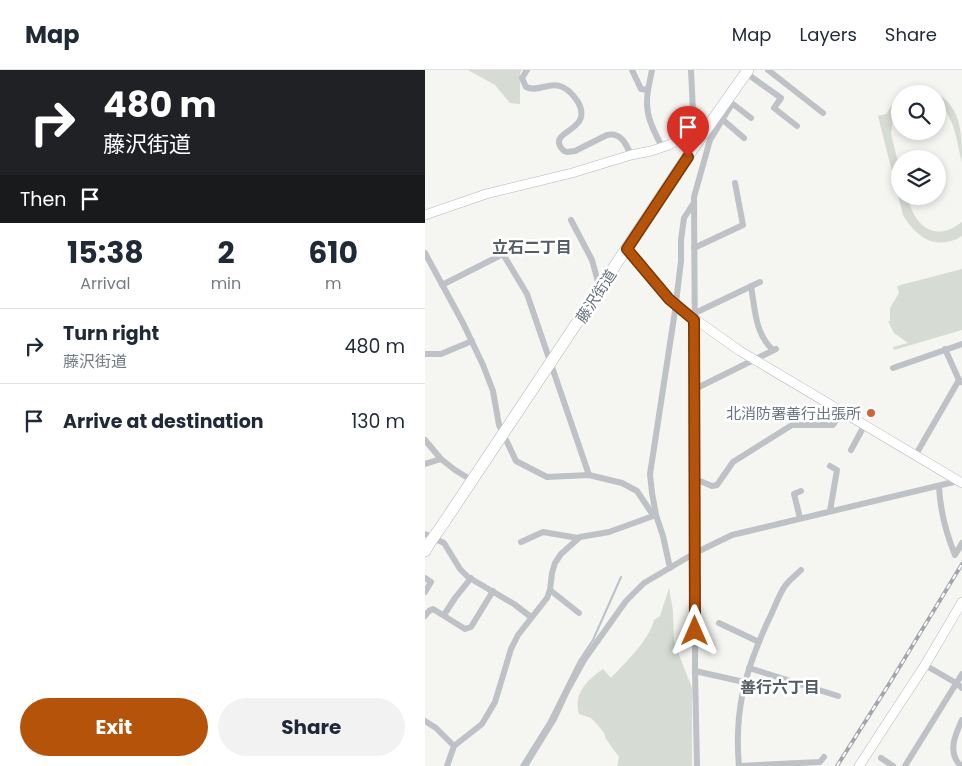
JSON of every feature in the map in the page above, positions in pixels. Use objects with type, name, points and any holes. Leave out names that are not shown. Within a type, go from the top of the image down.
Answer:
[{"type":"highway","name":"藤沢街道","points":[[428,538],[445,521],[473,481],[627,249],[698,134],[727,105],[747,71]]},
{"type":"highway","points":[[425,552],[428,538]]},
{"type":"street","points":[[527,70],[522,78],[526,87],[531,89],[549,82],[558,83],[568,89],[581,107],[583,115],[579,123],[563,134],[559,140],[561,148],[567,152],[575,151],[607,135],[613,134],[619,136],[625,143],[631,155]]},
{"type":"street","points":[[632,70],[641,89],[648,90]]},
{"type":"street","points":[[652,70],[646,104],[647,111],[651,125],[663,147]]},
{"type":"street","points":[[425,215],[486,194],[572,173],[663,147],[698,134],[691,70]]},
{"type":"street","points":[[768,70],[823,113]]},
{"type":"street","points":[[747,71],[781,98],[774,108],[797,126]]},
{"type":"street","points":[[697,766],[693,196],[710,140],[723,119],[727,105],[733,104],[751,118]]},
{"type":"street","points":[[723,119],[744,138]]},
{"type":"street","points":[[694,248],[743,225],[735,183]]},
{"type":"street","points":[[654,515],[651,494],[652,461],[675,311],[684,218],[693,203]]},
{"type":"street","points":[[571,220],[592,260],[600,289]]},
{"type":"street","points":[[627,249],[669,299],[682,310],[695,316],[755,360],[915,456],[961,480]]},
{"type":"street","points":[[425,253],[472,341],[490,383],[499,425],[516,461],[542,476],[553,478],[589,475],[623,483],[631,487],[641,496],[654,515],[663,536],[670,568]]},
{"type":"street","points":[[442,285],[503,254],[527,294],[589,475]]},
{"type":"street","points":[[695,316],[760,282]]},
{"type":"street","points":[[695,389],[774,350],[765,343],[759,332],[751,286]]},
{"type":"street","points":[[425,354],[441,354],[472,341]]},
{"type":"street","points":[[893,368],[962,344]]},
{"type":"street","points":[[915,456],[960,381],[945,349]]},
{"type":"street","points":[[695,479],[712,486],[717,484],[733,462],[792,425],[833,425],[841,412]]},
{"type":"street","points":[[851,450],[864,426]]},
{"type":"street","points":[[425,440],[441,459],[473,481]]},
{"type":"street","points":[[425,464],[441,459]]},
{"type":"street","points":[[829,466],[837,470],[830,511]]},
{"type":"street","points":[[525,766],[554,719],[576,674],[614,617],[644,583],[695,553],[733,535],[961,480]]},
{"type":"street","points":[[939,486],[947,535],[955,555],[962,543]]},
{"type":"street","points":[[800,518],[794,494],[801,491]]},
{"type":"street","points":[[447,766],[454,746],[482,724],[491,710],[511,649],[518,635],[541,607],[550,590],[555,563],[561,554],[579,538],[609,532],[654,515]]},
{"type":"street","points":[[521,542],[543,532],[579,538]]},
{"type":"street","points":[[428,538],[443,543],[460,569],[471,578],[514,604],[531,617]]},
{"type":"street","points":[[801,570],[785,585],[759,642],[744,682],[738,715],[737,743],[739,766],[820,762],[824,757]]},
{"type":"street","points":[[425,578],[431,582],[425,592]]},
{"type":"street","points":[[444,615],[471,578]]},
{"type":"street","points":[[550,590],[579,613]]},
{"type":"street","points":[[425,616],[429,610],[433,609],[465,628],[471,627],[493,592]]},
{"type":"street","points":[[862,765],[962,602]]},
{"type":"street","points":[[719,623],[759,642]]},
{"type":"street","points":[[925,665],[962,688]]},
{"type":"street","points":[[749,668],[837,696]]},
{"type":"street","points":[[695,671],[744,682]]},
{"type":"street","points":[[905,766],[962,674]]},
{"type":"street","points":[[961,766],[956,759],[953,744],[962,720]]},
{"type":"street","points":[[425,721],[436,728],[454,746]]},
{"type":"street","points":[[881,758],[893,766]]},
{"type":"shaded area","points":[[468,70],[522,70],[520,73],[520,104],[510,103],[495,85]]},
{"type":"shaded area","points":[[946,100],[952,107],[959,124],[962,143],[962,163],[955,130],[946,112]]},
{"type":"shaded area","points":[[891,106],[891,140],[895,150],[891,150],[891,167],[878,116],[886,114]]},
{"type":"shaded area","points":[[900,205],[910,205],[920,223],[934,231],[943,231],[962,222],[962,236],[944,242],[928,240],[915,231],[903,215]]},
{"type":"shaded area","points":[[962,269],[962,330],[894,350],[893,347],[908,343],[894,333],[888,321],[890,321],[890,308],[899,293],[897,286]]},
{"type":"shaded area","points":[[669,588],[673,611],[674,642],[692,688],[692,766],[617,766],[619,757],[597,724],[591,718],[579,714],[578,700],[583,688],[592,678],[603,669],[611,678],[636,650],[648,635],[654,620],[660,616]]},
{"type":"waterway","points":[[521,766],[549,721],[579,661],[593,640],[621,577]]},
{"type":"railway","points":[[837,766],[962,564]]},
{"type":"place","name":"北消防署善行出張所","points":[[871,413]]},
{"type":"district","name":"立石二丁目","points":[[532,247]]},
{"type":"district","name":"善行六丁目","points":[[780,687]]},
{"type":"route","points":[[688,157],[627,249],[669,299],[694,320],[695,631]]}]
